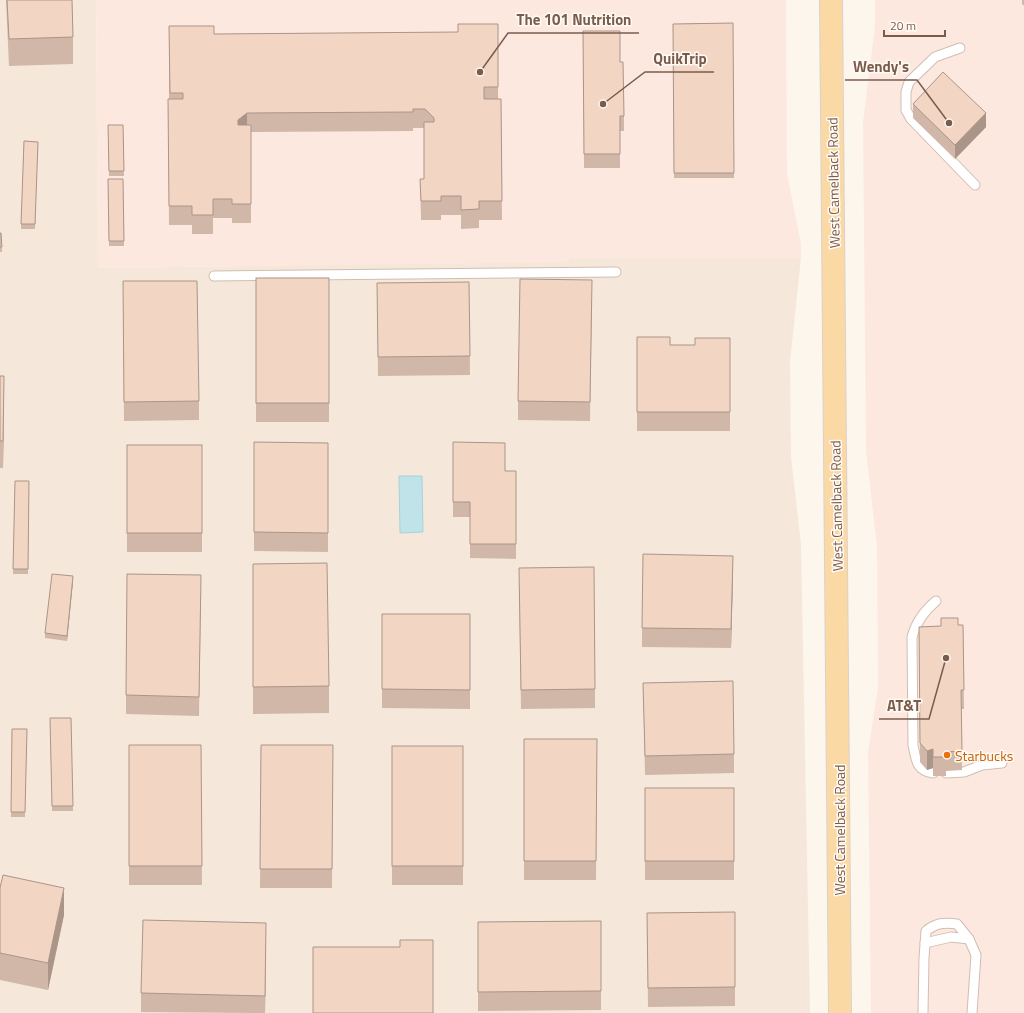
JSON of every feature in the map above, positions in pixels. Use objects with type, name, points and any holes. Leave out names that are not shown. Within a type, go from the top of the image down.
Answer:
[{"type":"main road","name":"West Camelback Road","points":[[831,0],[840,1013]]},
{"type":"lane","points":[[960,48],[935,57],[908,82],[906,92],[906,110],[910,119],[975,185]]},
{"type":"lane","points":[[214,276],[616,272]]},
{"type":"lane","points":[[933,773],[926,772],[921,769],[916,761],[913,745],[912,637],[915,626],[926,610],[936,601]]},
{"type":"lane","points":[[946,773],[964,772],[982,766],[1002,763]]},
{"type":"lane","points":[[923,1013],[926,931],[934,925],[945,922],[957,924],[969,939],[976,956],[972,1013]]},
{"type":"lane","points":[[925,943],[951,937],[969,939]]},
{"type":"shaded area","points":[[0,0],[96,0],[98,268],[569,261],[569,258],[801,258],[790,362],[791,457],[801,544],[810,1013],[0,1013]]},
{"type":"shaded area","points":[[96,0],[786,0],[787,174],[801,244],[801,258],[569,258],[569,262],[98,268]]},
{"type":"shaded area","points":[[875,0],[1024,0],[1024,1013],[871,1013],[868,753],[878,687],[877,547],[866,451],[863,122],[875,26]]},
{"type":"water","points":[[399,476],[422,476],[423,532],[400,533]]},
{"type":"building","points":[[7,0],[72,0],[73,37],[9,39]]},
{"type":"building","points":[[733,23],[734,173],[674,173],[673,24]]},
{"type":"building","points":[[458,24],[498,24],[498,87],[484,87],[484,99],[501,99],[502,201],[479,201],[479,209],[461,210],[461,196],[441,196],[441,201],[421,201],[420,179],[424,179],[424,122],[434,122],[434,118],[425,109],[413,109],[413,112],[247,113],[238,120],[238,125],[251,125],[251,204],[232,204],[232,199],[213,199],[213,215],[192,215],[192,206],[169,206],[168,99],[183,99],[183,93],[170,93],[169,26],[214,26],[214,34],[458,32]]},
{"type":"building","points":[[583,31],[620,31],[620,62],[623,62],[624,116],[620,116],[620,154],[584,154]]},
{"type":"building","points":[[943,72],[986,113],[955,145],[913,104]]},
{"type":"building","points":[[108,125],[123,125],[124,171],[109,171]]},
{"type":"building","points":[[24,141],[38,142],[35,224],[21,224]]},
{"type":"building","points":[[108,179],[123,179],[124,241],[109,241]]},
{"type":"building","points":[[1,233],[2,247],[0,247]]},
{"type":"building","points":[[256,278],[329,278],[329,403],[256,403]]},
{"type":"building","points":[[520,279],[592,280],[590,402],[518,401]]},
{"type":"building","points":[[123,281],[197,281],[199,401],[124,402]]},
{"type":"building","points":[[469,282],[470,356],[378,357],[377,283]]},
{"type":"building","points":[[637,337],[670,337],[670,345],[695,345],[695,338],[730,338],[730,412],[637,412]]},
{"type":"building","points":[[0,376],[4,376],[3,441],[0,441]]},
{"type":"building","points":[[254,442],[328,443],[328,533],[254,532]]},
{"type":"building","points":[[453,442],[505,443],[505,471],[516,471],[516,544],[470,544],[470,502],[453,502]]},
{"type":"building","points":[[127,445],[202,445],[202,533],[127,533]]},
{"type":"building","points":[[15,481],[29,481],[28,569],[13,569]]},
{"type":"building","points":[[643,554],[733,556],[731,629],[642,628]]},
{"type":"building","points":[[327,563],[329,686],[253,687],[253,564]]},
{"type":"building","points":[[594,567],[595,689],[521,690],[519,568]]},
{"type":"building","points":[[52,574],[73,576],[67,636],[45,633]]},
{"type":"building","points":[[127,574],[201,575],[199,697],[126,695]]},
{"type":"building","points":[[382,614],[470,614],[470,690],[382,689]]},
{"type":"building","points":[[941,618],[958,618],[958,625],[963,625],[964,690],[961,690],[962,751],[946,752],[946,757],[933,757],[933,749],[927,751],[920,743],[919,627],[941,626]]},
{"type":"building","points":[[733,681],[734,754],[645,756],[643,683]]},
{"type":"building","points":[[50,718],[71,718],[73,806],[52,806]]},
{"type":"building","points":[[12,729],[27,729],[25,812],[11,812]]},
{"type":"building","points":[[524,739],[597,739],[596,861],[524,861]]},
{"type":"building","points":[[129,745],[201,745],[202,866],[129,866]]},
{"type":"building","points":[[261,745],[333,745],[332,869],[260,869]]},
{"type":"building","points":[[392,746],[463,746],[463,866],[392,866]]},
{"type":"building","points":[[645,788],[734,788],[734,861],[645,861]]},
{"type":"building","points":[[3,875],[64,888],[48,963],[0,953],[0,888]]},
{"type":"building","points":[[735,912],[735,987],[648,988],[647,913]]},
{"type":"building","points":[[143,920],[266,923],[265,996],[141,993]]},
{"type":"building","points":[[601,921],[601,991],[478,992],[478,922]]},
{"type":"building","points":[[400,940],[433,940],[433,1013],[313,1013],[313,947],[400,947]]},
{"type":"place","name":"The 101 Nutrition","points":[[480,72]]},
{"type":"place","name":"QuikTrip","points":[[603,104]]},
{"type":"place","name":"Wendy's","points":[[949,123]]},
{"type":"place","name":"AT&T","points":[[946,658]]},
{"type":"place","name":"Starbucks","points":[[947,755]]}]
